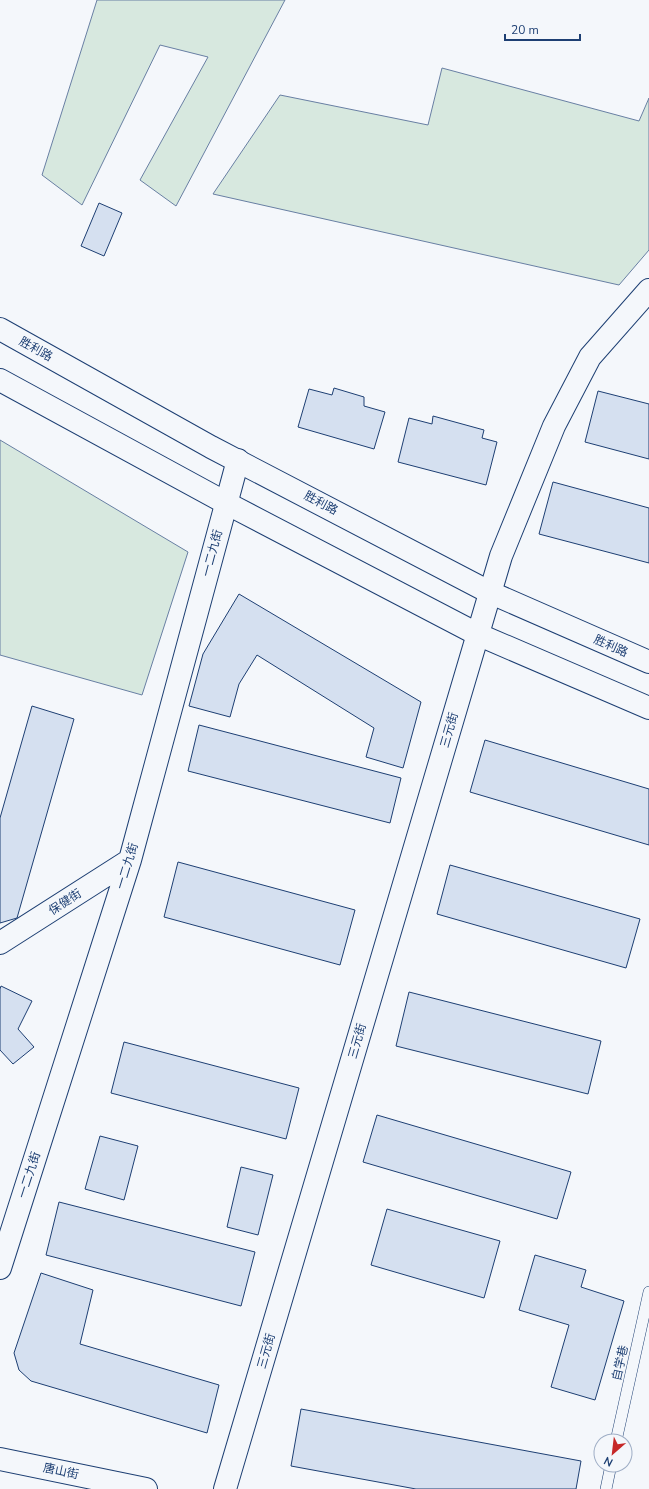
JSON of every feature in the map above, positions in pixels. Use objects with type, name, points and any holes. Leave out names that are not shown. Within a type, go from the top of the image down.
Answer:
[{"type":"street","name":"三元街","points":[[225,1489],[489,592],[504,548],[561,412],[590,357],[649,290]]},
{"type":"street","name":"胜利路","points":[[0,329],[238,460],[489,592],[649,662]]},
{"type":"street","points":[[0,380],[226,503],[477,634],[649,708]]},
{"type":"street","name":"一二九街","points":[[0,1268],[130,860],[238,460]]},
{"type":"street","name":"保健街","points":[[0,943],[130,860]]},
{"type":"street","name":"唐山街","points":[[0,1459],[146,1489]]},
{"type":"lane","name":"自学巷","points":[[618,1433],[649,1292]]},
{"type":"lane","points":[[606,1489],[609,1473]]},
{"type":"shaded area","points":[[97,0],[285,0],[176,206],[140,180],[208,57],[160,45],[82,205],[42,175]]},
{"type":"shaded area","points":[[442,68],[639,121],[649,98],[649,250],[619,285],[213,194],[280,95],[428,125]]},
{"type":"shaded area","points":[[0,440],[188,552],[142,695],[0,655]]},
{"type":"building","points":[[99,203],[122,213],[104,256],[81,246]]},
{"type":"building","points":[[334,388],[364,397],[364,406],[385,412],[374,449],[298,427],[309,389],[332,395]]},
{"type":"building","points":[[598,391],[649,404],[649,459],[585,442]]},
{"type":"building","points":[[433,416],[484,430],[482,438],[497,442],[486,485],[398,462],[409,418],[432,424]]},
{"type":"building","points":[[553,482],[649,508],[649,563],[539,534]]},
{"type":"building","points":[[239,594],[421,702],[403,768],[366,757],[374,728],[257,655],[239,684],[230,717],[189,706],[203,654]]},
{"type":"building","points":[[32,706],[74,719],[17,918],[0,923],[0,818]]},
{"type":"building","points":[[199,725],[401,778],[390,823],[188,771]]},
{"type":"building","points":[[485,740],[649,789],[649,845],[470,792]]},
{"type":"building","points":[[178,862],[355,910],[340,965],[164,917]]},
{"type":"building","points":[[450,865],[640,919],[626,968],[437,914]]},
{"type":"building","points":[[1,986],[32,1001],[18,1029],[34,1047],[13,1064],[0,1050]]},
{"type":"building","points":[[409,992],[601,1041],[588,1094],[396,1046]]},
{"type":"building","points":[[124,1042],[299,1088],[286,1139],[111,1093]]},
{"type":"building","points":[[377,1115],[571,1172],[557,1219],[363,1162]]},
{"type":"building","points":[[100,1136],[138,1146],[124,1200],[85,1189]]},
{"type":"building","points":[[241,1167],[273,1175],[258,1235],[227,1227]]},
{"type":"building","points":[[59,1202],[255,1252],[241,1306],[46,1255]]},
{"type":"building","points":[[387,1209],[500,1241],[484,1298],[371,1265]]},
{"type":"building","points":[[535,1255],[586,1270],[581,1287],[624,1301],[595,1400],[551,1387],[569,1325],[519,1310]]},
{"type":"building","points":[[41,1273],[93,1290],[80,1344],[219,1385],[207,1433],[31,1381],[19,1370],[14,1353]]},
{"type":"building","points":[[301,1409],[581,1461],[576,1489],[416,1489],[291,1466]]}]
